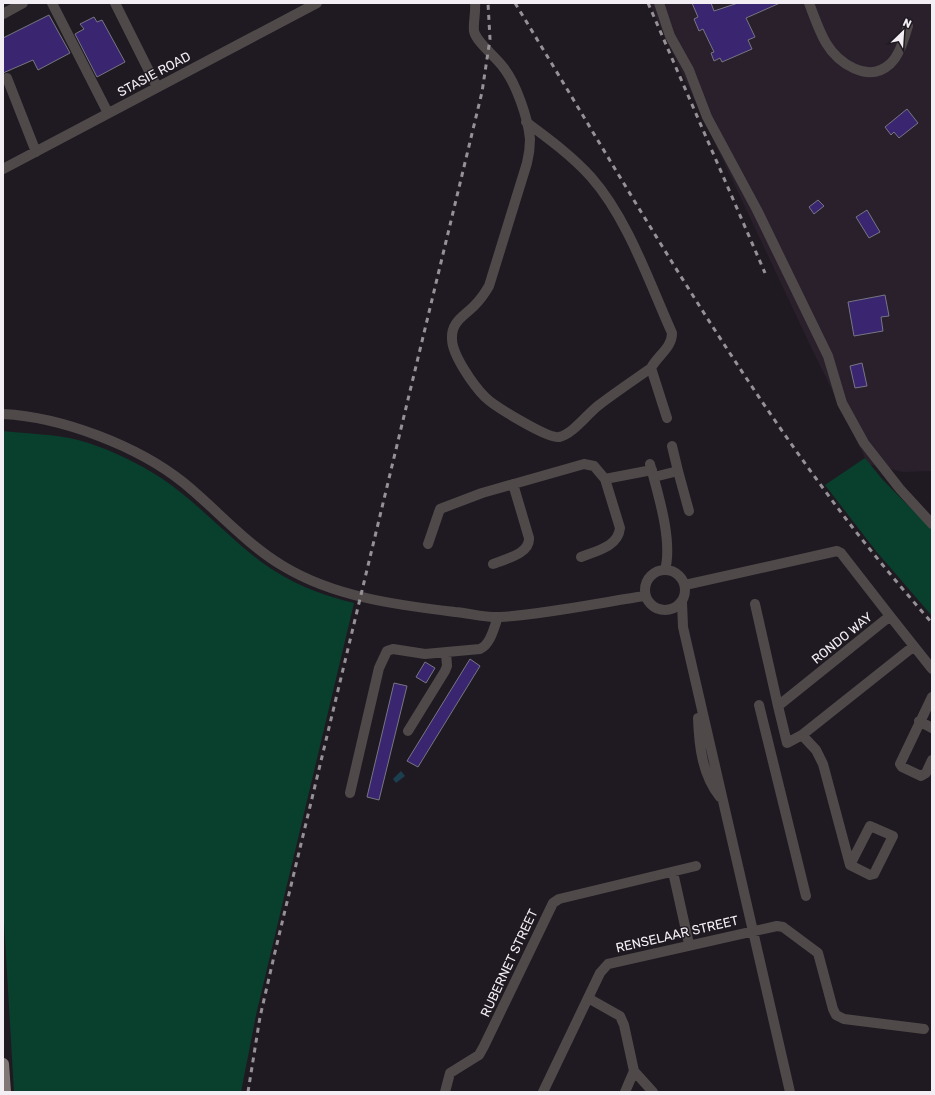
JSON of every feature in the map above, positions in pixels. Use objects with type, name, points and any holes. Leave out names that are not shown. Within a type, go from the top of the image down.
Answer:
[{"type":"main road","points":[[3,1064],[5,1092]]},
{"type":"street","points":[[3,14],[23,3]]},
{"type":"street","points":[[52,3],[108,113]]},
{"type":"street","points":[[115,3],[158,87]]},
{"type":"street","name":"STASIE ROAD","points":[[3,169],[317,3]]},
{"type":"street","points":[[476,3],[474,31],[478,39],[504,68],[521,104],[530,139],[527,163],[490,282],[480,300],[460,317],[455,324],[452,340],[454,350],[485,396],[523,421],[554,437],[568,433],[598,405],[651,368],[669,346],[672,340],[672,333],[624,229],[609,202],[592,178],[573,159],[526,122]]},
{"type":"street","points":[[659,3],[670,36],[689,70],[707,117],[757,210],[828,356],[842,403],[864,443],[900,489],[932,524]]},
{"type":"street","points":[[809,3],[826,43],[848,66],[859,70],[871,72],[881,70],[891,64],[900,49],[908,26]]},
{"type":"street","points":[[7,78],[36,152]]},
{"type":"street","points":[[651,368],[668,418]]},
{"type":"street","points":[[3,414],[66,424],[88,432],[138,455],[182,482],[263,553],[282,566],[311,580],[337,589],[401,605],[498,617],[542,612],[645,596]]},
{"type":"street","points":[[672,446],[689,511]]},
{"type":"street","points":[[428,544],[438,512],[444,506],[513,484],[584,464],[594,466],[604,479],[620,528],[620,533],[616,540],[606,548],[581,557]]},
{"type":"street","points":[[604,479],[652,470],[678,471]]},
{"type":"street","points":[[652,470],[668,543],[668,559],[665,570]]},
{"type":"street","points":[[493,564],[524,550],[528,544],[529,538],[513,484]]},
{"type":"street","name":"RONDO WAY","points":[[685,585],[837,551],[842,553],[890,616],[778,706]]},
{"type":"street","points":[[665,570],[679,575],[685,585],[685,595],[682,602],[676,608],[668,610],[655,608],[645,596],[645,585],[650,576],[654,572],[665,570]]},
{"type":"street","points":[[682,602],[683,627],[790,1092]]},
{"type":"street","points":[[755,604],[788,743]]},
{"type":"street","points":[[668,610],[683,627]]},
{"type":"street","points":[[890,616],[932,669]]},
{"type":"street","points":[[350,793],[384,654],[393,648],[425,654],[480,649],[485,647],[498,617]]},
{"type":"street","points":[[769,748],[788,743],[802,735],[914,646]]},
{"type":"street","points":[[408,731],[445,671],[447,666],[446,653]]},
{"type":"street","points":[[932,697],[919,721],[900,764],[902,767],[921,776],[926,773],[932,760]]},
{"type":"street","points":[[759,705],[806,896]]},
{"type":"street","points":[[919,721],[932,728]]},
{"type":"street","points":[[802,735],[816,750],[823,764],[850,865],[870,875],[874,874],[893,836],[870,826],[850,865]]},
{"type":"street","name":"RUBERNET STREET","points":[[445,1092],[450,1073],[479,1055],[552,903],[559,899],[696,866]]},
{"type":"street","points":[[673,872],[689,944]]},
{"type":"street","name":"RENSELAAR STREET","points":[[543,1092],[600,973],[608,964],[689,944],[777,926],[784,927],[818,953],[832,1010],[836,1015],[844,1019],[924,1029]]},
{"type":"street","points":[[588,998],[620,1016],[624,1025],[634,1071],[653,1092]]},
{"type":"street","points":[[625,1092],[634,1071]]},
{"type":"shaded area","points":[[649,3],[932,3],[932,471],[903,472],[868,464],[811,347]]},
{"type":"green space","points":[[3,431],[69,438],[97,446],[126,458],[168,483],[195,504],[246,550],[271,569],[317,592],[354,603],[256,1015],[241,1092],[14,1092],[3,904]]},
{"type":"green space","points":[[865,458],[882,479],[932,530],[932,616],[876,551],[825,485]]},
{"type":"water","points":[[401,771],[405,776],[396,783],[393,779]]},
{"type":"building","points":[[692,3],[711,3],[714,11],[738,3],[780,3],[746,18],[755,37],[748,40],[752,49],[722,62],[720,58],[714,61],[711,53],[714,52],[703,29],[699,31],[694,19],[698,17]]},
{"type":"building","points":[[49,15],[70,53],[38,70],[33,60],[3,73],[3,38]]},
{"type":"building","points":[[94,17],[97,22],[102,20],[125,62],[97,77],[75,34],[84,29],[80,24]]},
{"type":"building","points":[[907,109],[918,123],[899,138],[894,132],[891,135],[885,127]]},
{"type":"building","points":[[818,200],[824,206],[814,214],[809,207]]},
{"type":"building","points":[[867,210],[880,232],[869,238],[856,217]]},
{"type":"building","points":[[885,295],[889,316],[881,317],[883,331],[854,336],[848,302]]},
{"type":"building","points":[[862,363],[867,386],[855,388],[850,366]]},
{"type":"building","points":[[470,659],[480,666],[418,767],[407,761]]},
{"type":"building","points":[[425,662],[435,668],[426,683],[416,677]]},
{"type":"building","points":[[394,683],[407,686],[379,800],[367,797]]},
{"type":"railway","points":[[248,1092],[260,1017],[275,952],[482,92],[490,39],[488,3]]},
{"type":"railway","points":[[515,3],[677,270],[762,401],[806,465],[853,528],[932,623]]},
{"type":"railway","points":[[648,3],[765,273]]}]
